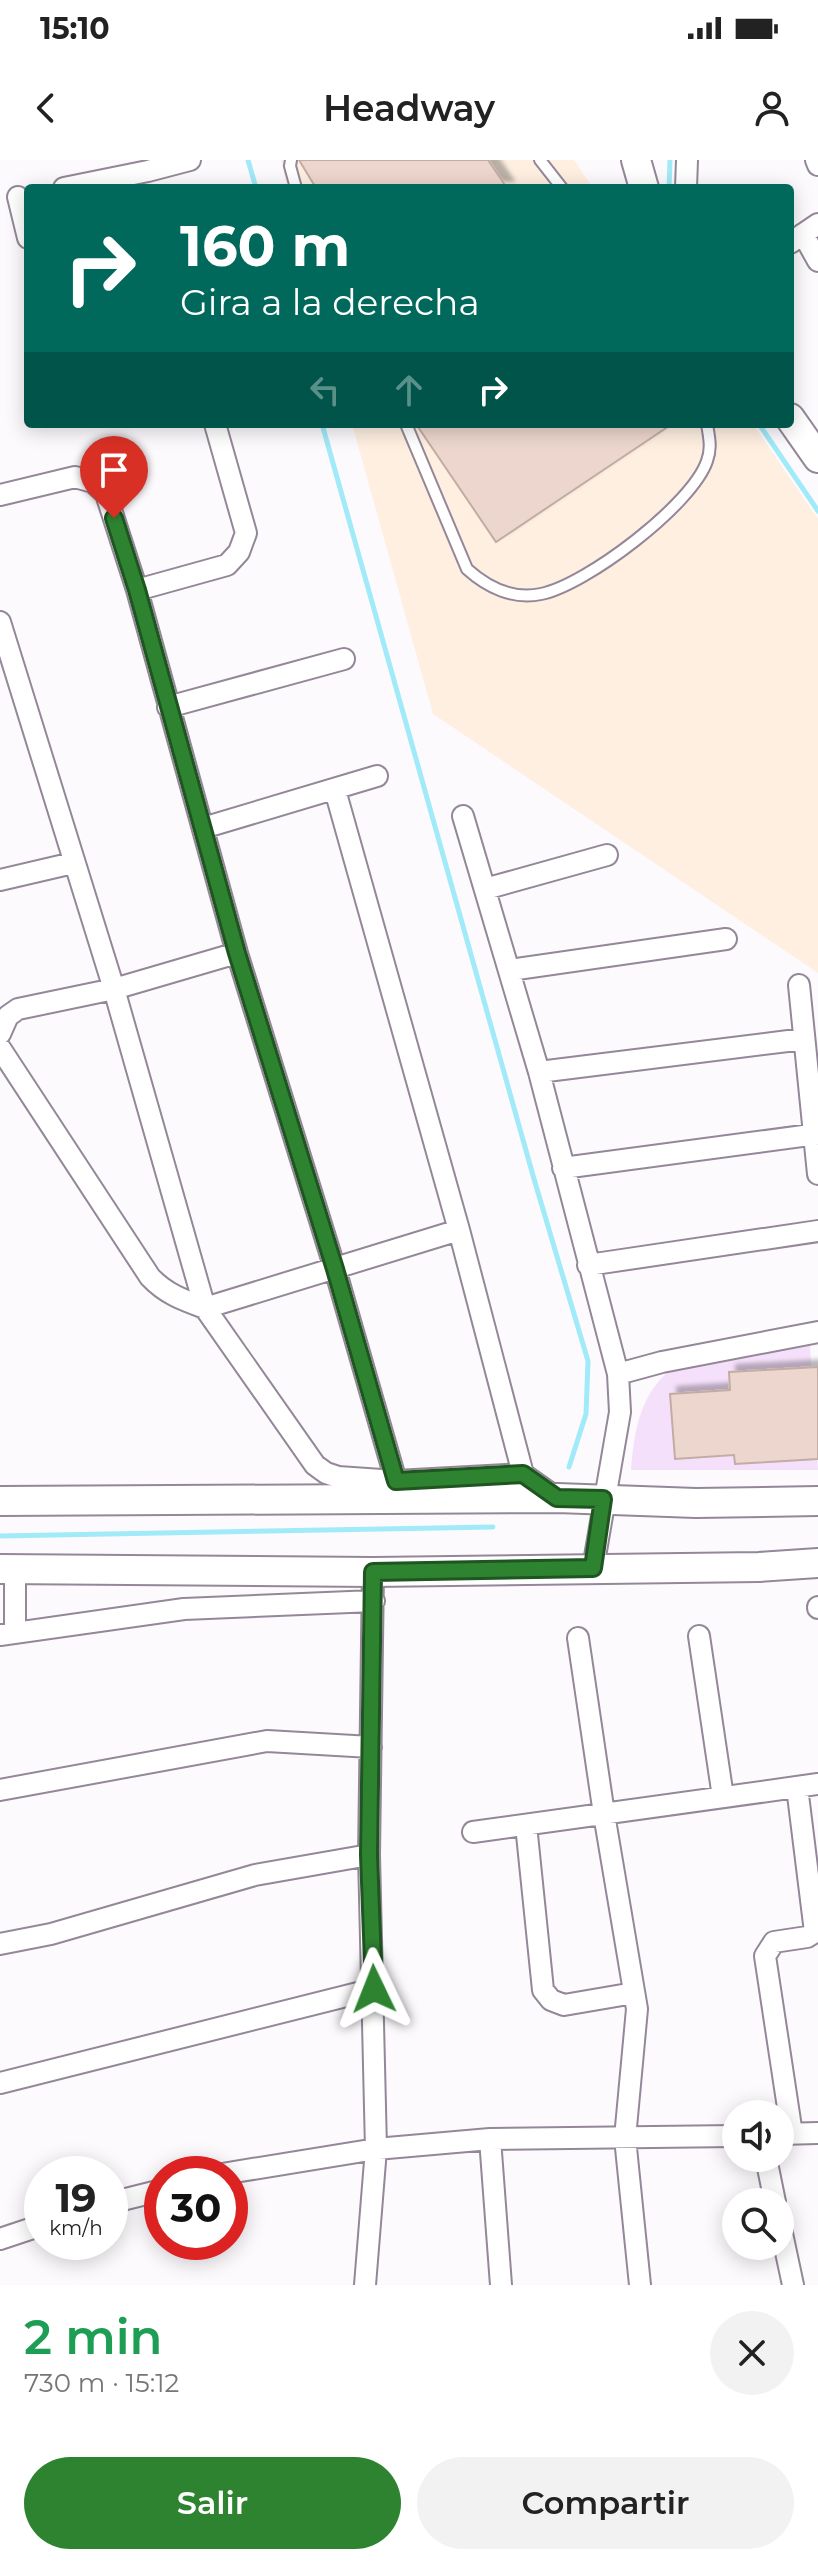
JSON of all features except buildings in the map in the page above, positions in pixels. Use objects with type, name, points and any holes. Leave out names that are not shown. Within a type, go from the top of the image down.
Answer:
[{"type":"main road","points":[[636,160],[643,184]]},
{"type":"main road","points":[[794,424],[818,458]]},
{"type":"main road","points":[[0,1501],[557,1498],[696,1503],[818,1501]]},
{"type":"main road","points":[[7,1568],[373,1572],[759,1567],[818,1563]]},
{"type":"street","points":[[107,184],[150,180],[190,160]]},
{"type":"street","points":[[686,184],[687,160]]},
{"type":"street","points":[[15,198],[24,226]]},
{"type":"street","points":[[804,234],[818,261]]},
{"type":"street","points":[[137,590],[227,565],[239,552],[246,533],[216,428]]},
{"type":"street","points":[[0,495],[75,477],[93,482],[106,494],[137,590],[237,953],[335,1269],[396,1481]]},
{"type":"street","points":[[1,626],[114,989],[205,1308],[315,1465],[326,1473],[338,1477],[396,1481],[523,1474],[557,1498]]},
{"type":"street","points":[[168,707],[344,659]]},
{"type":"street","points":[[203,828],[377,776]]},
{"type":"street","points":[[335,790],[459,1230],[523,1474]]},
{"type":"street","points":[[463,816],[539,1072],[618,1374],[620,1412],[593,1568]]},
{"type":"street","points":[[485,889],[607,855]]},
{"type":"street","points":[[0,880],[73,863]]},
{"type":"street","points":[[510,970],[726,939]]},
{"type":"street","points":[[0,1034],[8,1016],[18,1009],[114,989],[237,953]]},
{"type":"street","points":[[799,985],[818,1174]]},
{"type":"street","points":[[539,1072],[804,1039]]},
{"type":"street","points":[[0,1048],[150,1277],[164,1291],[205,1308],[459,1230]]},
{"type":"street","points":[[563,1168],[816,1134]]},
{"type":"street","points":[[588,1265],[818,1231]]},
{"type":"street","points":[[618,1374],[662,1362],[818,1332]]},
{"type":"street","points":[[7,1568],[8,1633],[184,1609],[374,1601]]},
{"type":"street","points":[[365,2285],[376,2149],[369,1855],[373,1572]]},
{"type":"street","points":[[699,1636],[723,1797]]},
{"type":"street","points":[[578,1638],[637,2009],[625,2138],[640,2285]]},
{"type":"street","points":[[0,1790],[267,1741],[371,1747]]},
{"type":"street","points":[[473,1832],[818,1784]]},
{"type":"street","points":[[782,2100],[765,1966],[766,1951],[774,1942],[807,1937],[815,1932],[797,1787]]},
{"type":"street","points":[[526,1825],[543,1990],[551,2000],[564,2005],[634,1993]]},
{"type":"street","points":[[0,1944],[51,1934],[255,1875],[369,1855]]},
{"type":"street","points":[[0,2083],[374,1989]]},
{"type":"street","points":[[794,2134],[818,2133]]},
{"type":"street","points":[[248,2170],[376,2149],[490,2139],[722,2136]]},
{"type":"street","points":[[490,2139],[501,2285]]},
{"type":"street","points":[[0,2239],[24,2231]]},
{"type":"street","points":[[788,2260],[793,2285]]},
{"type":"lane","points":[[291,160],[295,184]]},
{"type":"lane","points":[[540,160],[559,184]]},
{"type":"lane","points":[[408,428],[467,569],[484,584],[500,591],[540,594],[577,581],[663,518],[697,479],[707,461],[711,444],[708,428]]},
{"type":"shaded area","points":[[281,160],[574,160],[590,184],[286,184]]},
{"type":"shaded area","points":[[353,428],[756,428],[818,519],[818,973],[433,714]]},
{"type":"shaded area","points":[[810,1344],[818,1470],[631,1470],[637,1425],[647,1398],[677,1365]]},
{"type":"waterway","points":[[248,160],[255,184]]},
{"type":"waterway","points":[[669,184],[670,160]]},
{"type":"waterway","points":[[323,428],[588,1361],[586,1414],[569,1467]]},
{"type":"waterway","points":[[762,428],[818,511]]},
{"type":"waterway","points":[[0,1536],[493,1527]]},
{"type":"route","points":[[114,518],[137,590],[237,953],[335,1269],[396,1481],[523,1474],[557,1498],[603,1499],[593,1568],[373,1572],[369,1855],[374,1989]]}]
